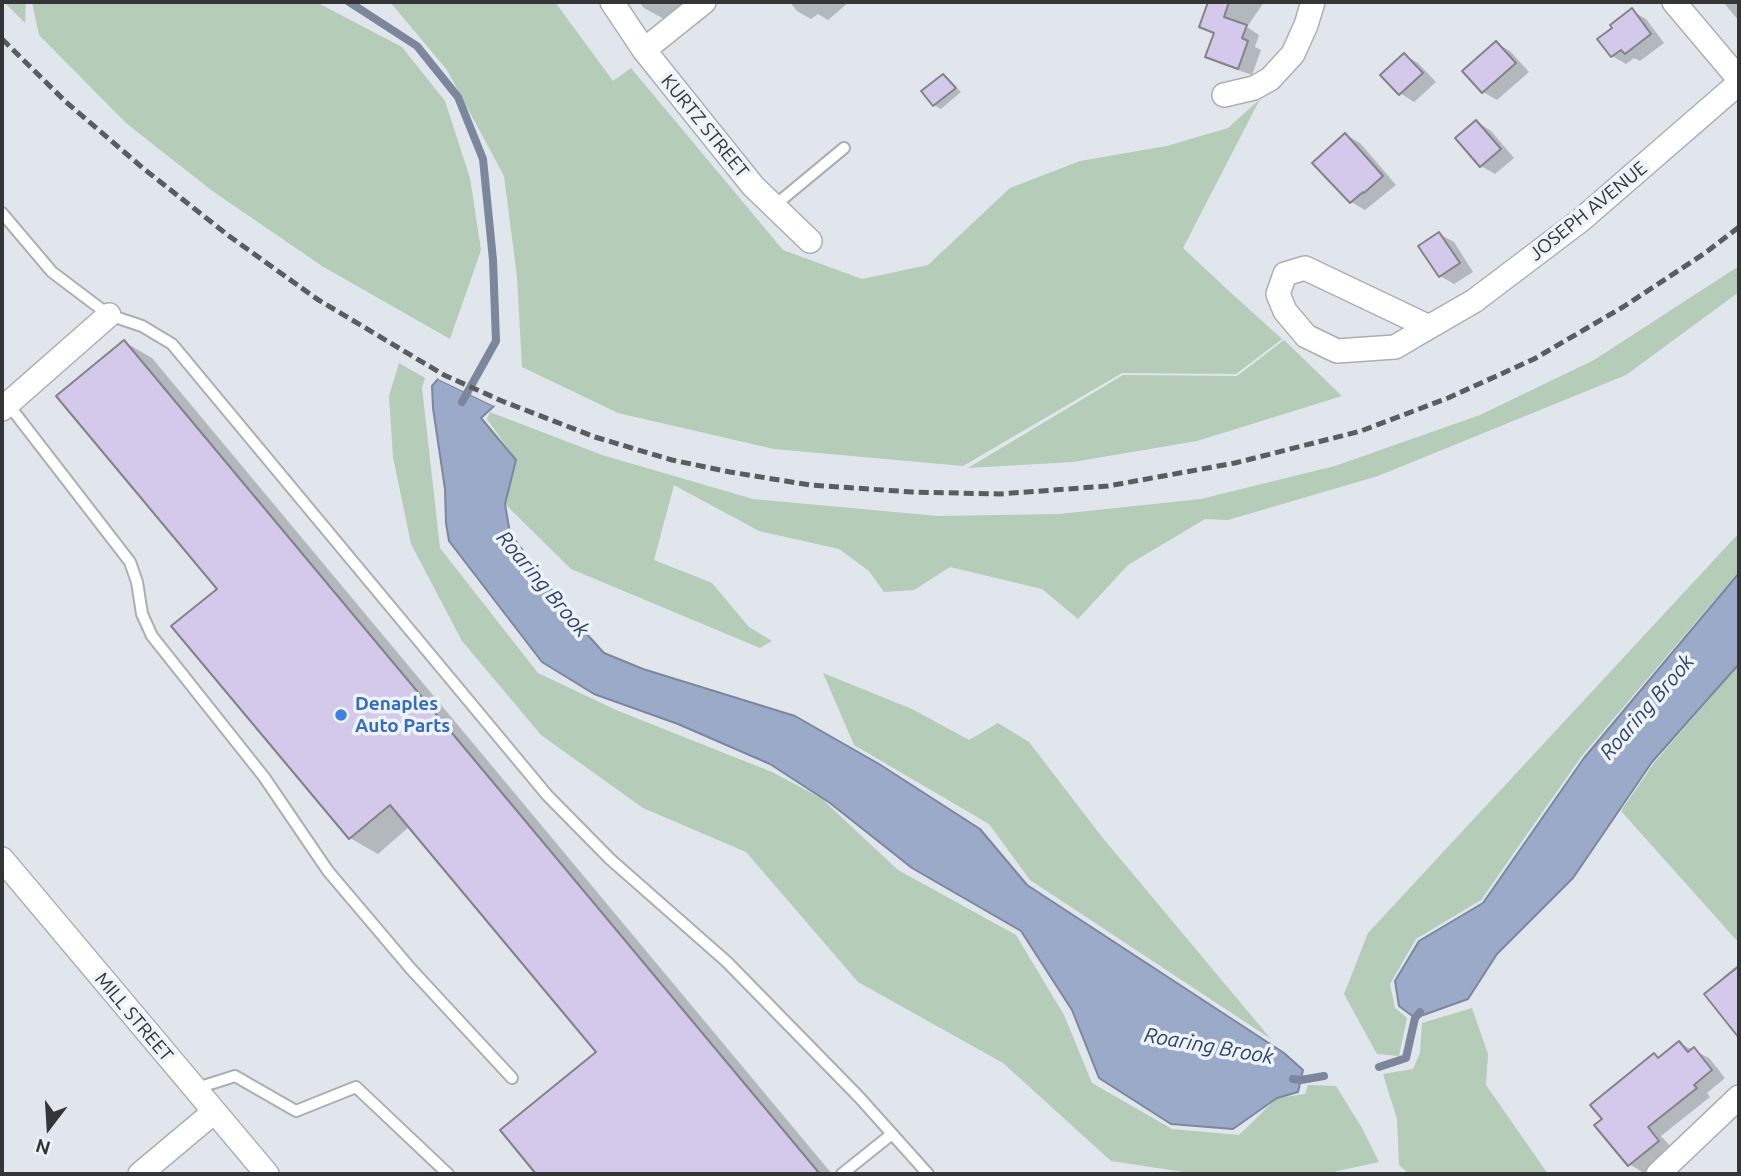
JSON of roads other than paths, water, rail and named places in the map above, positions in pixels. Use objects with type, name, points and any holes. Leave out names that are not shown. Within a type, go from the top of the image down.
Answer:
[{"type":"street","name":"KURTZ STREET","points":[[612,2],[644,50],[753,186],[810,241]]},
{"type":"street","points":[[644,50],[704,2]]},
{"type":"street","points":[[1224,95],[1254,88],[1270,79],[1293,54],[1313,2]]},
{"type":"street","points":[[1674,2],[1739,81]]},
{"type":"street","name":"JOSEPH AVENUE","points":[[1429,327],[1305,268],[1285,274],[1278,294],[1285,311],[1306,336],[1337,351],[1395,347],[1474,301],[1581,220],[1739,81]]},
{"type":"street","points":[[5,407],[109,315]]},
{"type":"street","name":"MILL STREET","points":[[2,859],[267,1174]]},
{"type":"street","points":[[1658,1174],[1739,1097]]},
{"type":"street","points":[[140,1174],[214,1112]]},
{"type":"lane","points":[[774,206],[844,148]]},
{"type":"lane","points":[[2,213],[52,272],[109,315],[142,326],[172,344],[547,795],[610,859],[727,962],[859,1097],[928,1174]]},
{"type":"lane","points":[[5,407],[130,562],[137,582],[142,614],[152,636],[264,776],[328,872],[411,969],[512,1078]]},
{"type":"lane","points":[[194,1088],[235,1076],[296,1111],[356,1087],[448,1174]]},
{"type":"lane","points":[[842,1174],[892,1134]]},
{"type":"water","points":[[438,379],[494,406],[481,418],[516,460],[505,504],[510,533],[574,620],[604,653],[643,669],[795,716],[879,764],[980,829],[1027,885],[1284,1053],[1303,1070],[1298,1092],[1277,1098],[1233,1129],[1171,1124],[1099,1078],[1072,1010],[1021,931],[912,868],[830,803],[770,764],[678,724],[594,694],[542,662],[449,541],[445,489],[433,408],[432,386]]},
{"type":"water","points":[[1739,573],[1739,664],[1652,762],[1573,878],[1497,954],[1468,999],[1415,1018],[1399,1006],[1395,981],[1419,941],[1483,903],[1584,758]]},
{"type":"waterway","name":"Roaring Brook","points":[[349,2],[417,46],[458,97],[483,159],[493,260],[496,341],[462,402]]},
{"type":"waterway","name":"Roaring Brook","points":[[1379,1067],[1406,1058],[1415,1018],[1420,1012]]},
{"type":"waterway","name":"Roaring Brook","points":[[1293,1079],[1324,1076]]},
{"type":"railway","points":[[2,39],[66,102],[144,169],[229,236],[317,299],[444,375],[595,437],[672,460],[810,485],[912,492],[1000,494],[1108,486],[1235,463],[1361,431],[1448,398],[1534,359],[1623,307],[1705,253],[1739,227]]},
{"type":"place","name":"Denaples Auto Parts","points":[[341,715]]}]
